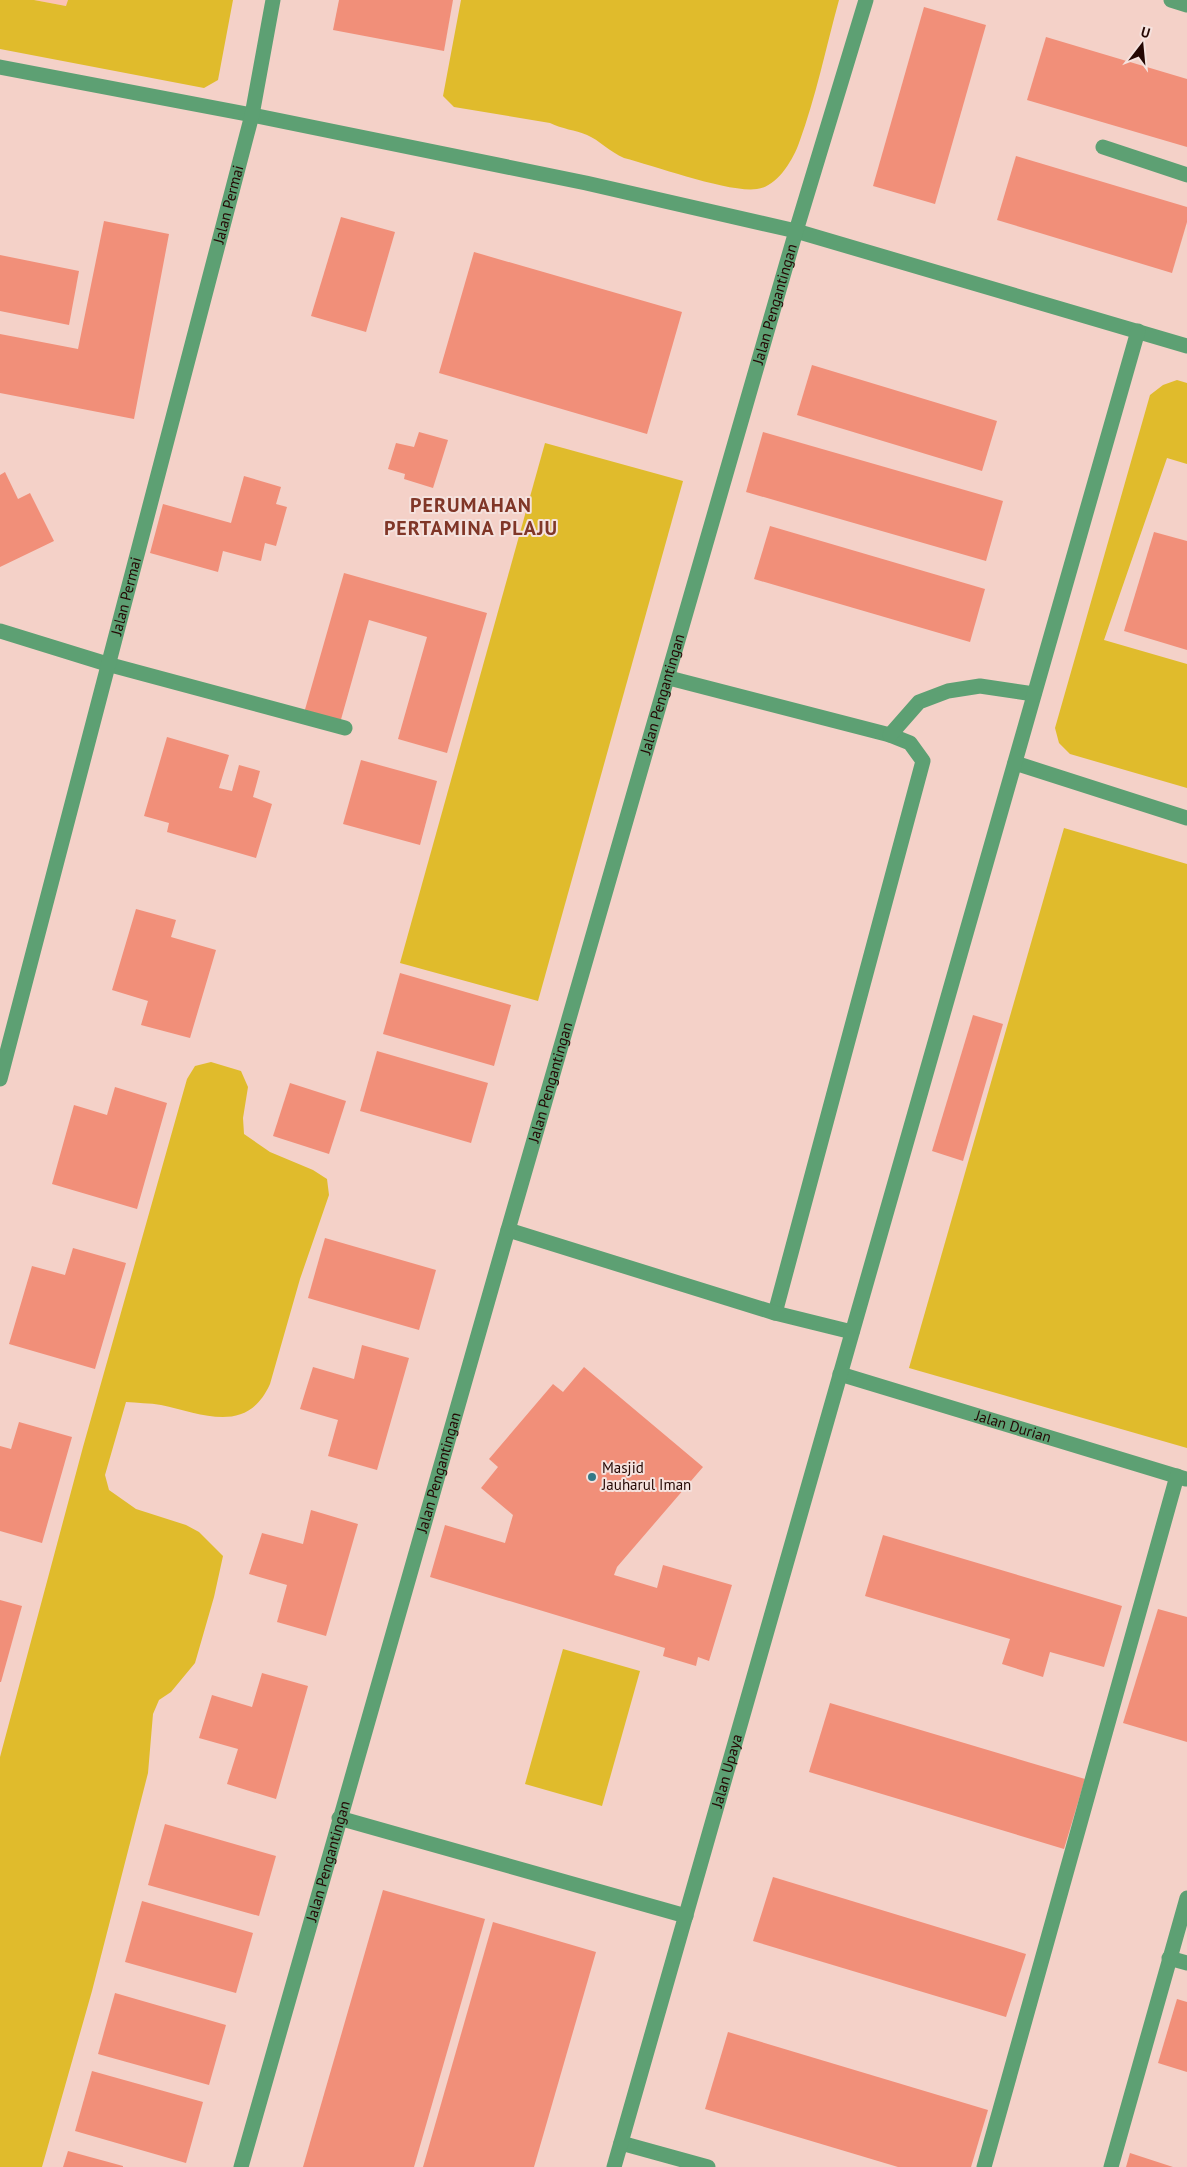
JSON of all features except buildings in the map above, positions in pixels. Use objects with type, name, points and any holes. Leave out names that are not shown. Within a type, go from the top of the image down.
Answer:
[{"type":"street","name":"Jalan Permai","points":[[1,1072],[252,115],[273,0]]},
{"type":"street","name":"Jalan Pengantingan","points":[[241,2167],[508,1230],[669,678],[796,231],[866,0]]},
{"type":"street","points":[[1171,0],[1187,5]]},
{"type":"street","points":[[0,67],[252,115],[586,183],[796,231],[1187,346]]},
{"type":"street","points":[[1103,147],[1187,175]]},
{"type":"street","name":"Jalan Upaya","points":[[614,2167],[1138,332]]},
{"type":"street","points":[[0,631],[107,664],[345,728]]},
{"type":"street","points":[[669,678],[890,735],[910,743],[923,761],[775,1313]]},
{"type":"street","points":[[890,735],[918,702],[948,691],[980,686],[1034,694]]},
{"type":"street","points":[[1015,763],[1187,818]]},
{"type":"street","points":[[508,1230],[775,1313],[852,1332]]},
{"type":"street","name":"Jalan Durian","points":[[840,1374],[1182,1478]]},
{"type":"street","points":[[984,2167],[1182,1478]]},
{"type":"street","points":[[340,1818],[686,1916]]},
{"type":"street","points":[[1111,2167],[1187,1898]]},
{"type":"street","points":[[1169,1958],[1187,1963]]},
{"type":"street","points":[[621,2143],[708,2167]]},
{"type":"shaded area","points":[[0,0],[34,0],[66,6],[68,0],[233,0],[218,80],[204,88],[0,49]]},
{"type":"shaded area","points":[[34,0],[68,0],[67,6]]},
{"type":"shaded area","points":[[461,0],[839,0],[811,108],[793,157],[783,172],[771,183],[757,189],[745,189],[711,183],[624,158],[587,135],[550,123],[454,107],[443,96]]},
{"type":"shaded area","points":[[1177,380],[1187,383],[1187,464],[1167,458],[1104,640],[1187,664],[1187,788],[1070,754],[1059,743],[1055,728],[1150,395],[1163,385]]},
{"type":"shaded area","points":[[545,443],[683,481],[538,1001],[400,963]]},
{"type":"shaded area","points":[[1064,828],[1187,864],[1187,1448],[909,1368]]},
{"type":"shaded area","points":[[211,1062],[241,1071],[248,1087],[243,1118],[244,1134],[270,1152],[313,1170],[327,1179],[329,1195],[300,1279],[270,1384],[260,1400],[249,1410],[223,1417],[208,1416],[157,1404],[126,1402],[105,1475],[109,1490],[136,1509],[186,1525],[199,1532],[223,1556],[214,1597],[195,1663],[171,1692],[159,1700],[153,1714],[148,1773],[92,1991],[42,2167],[0,2167],[0,1757],[83,1447],[187,1079],[195,1066]]},
{"type":"shaded area","points":[[563,1649],[640,1671],[602,1806],[525,1784]]},
{"type":"place","name":"Masjid Jauharul Iman","points":[[592,1477]]},
{"type":"district","name":"PERUMAHAN PERTAMINA PLAJU","points":[[471,516]]}]
